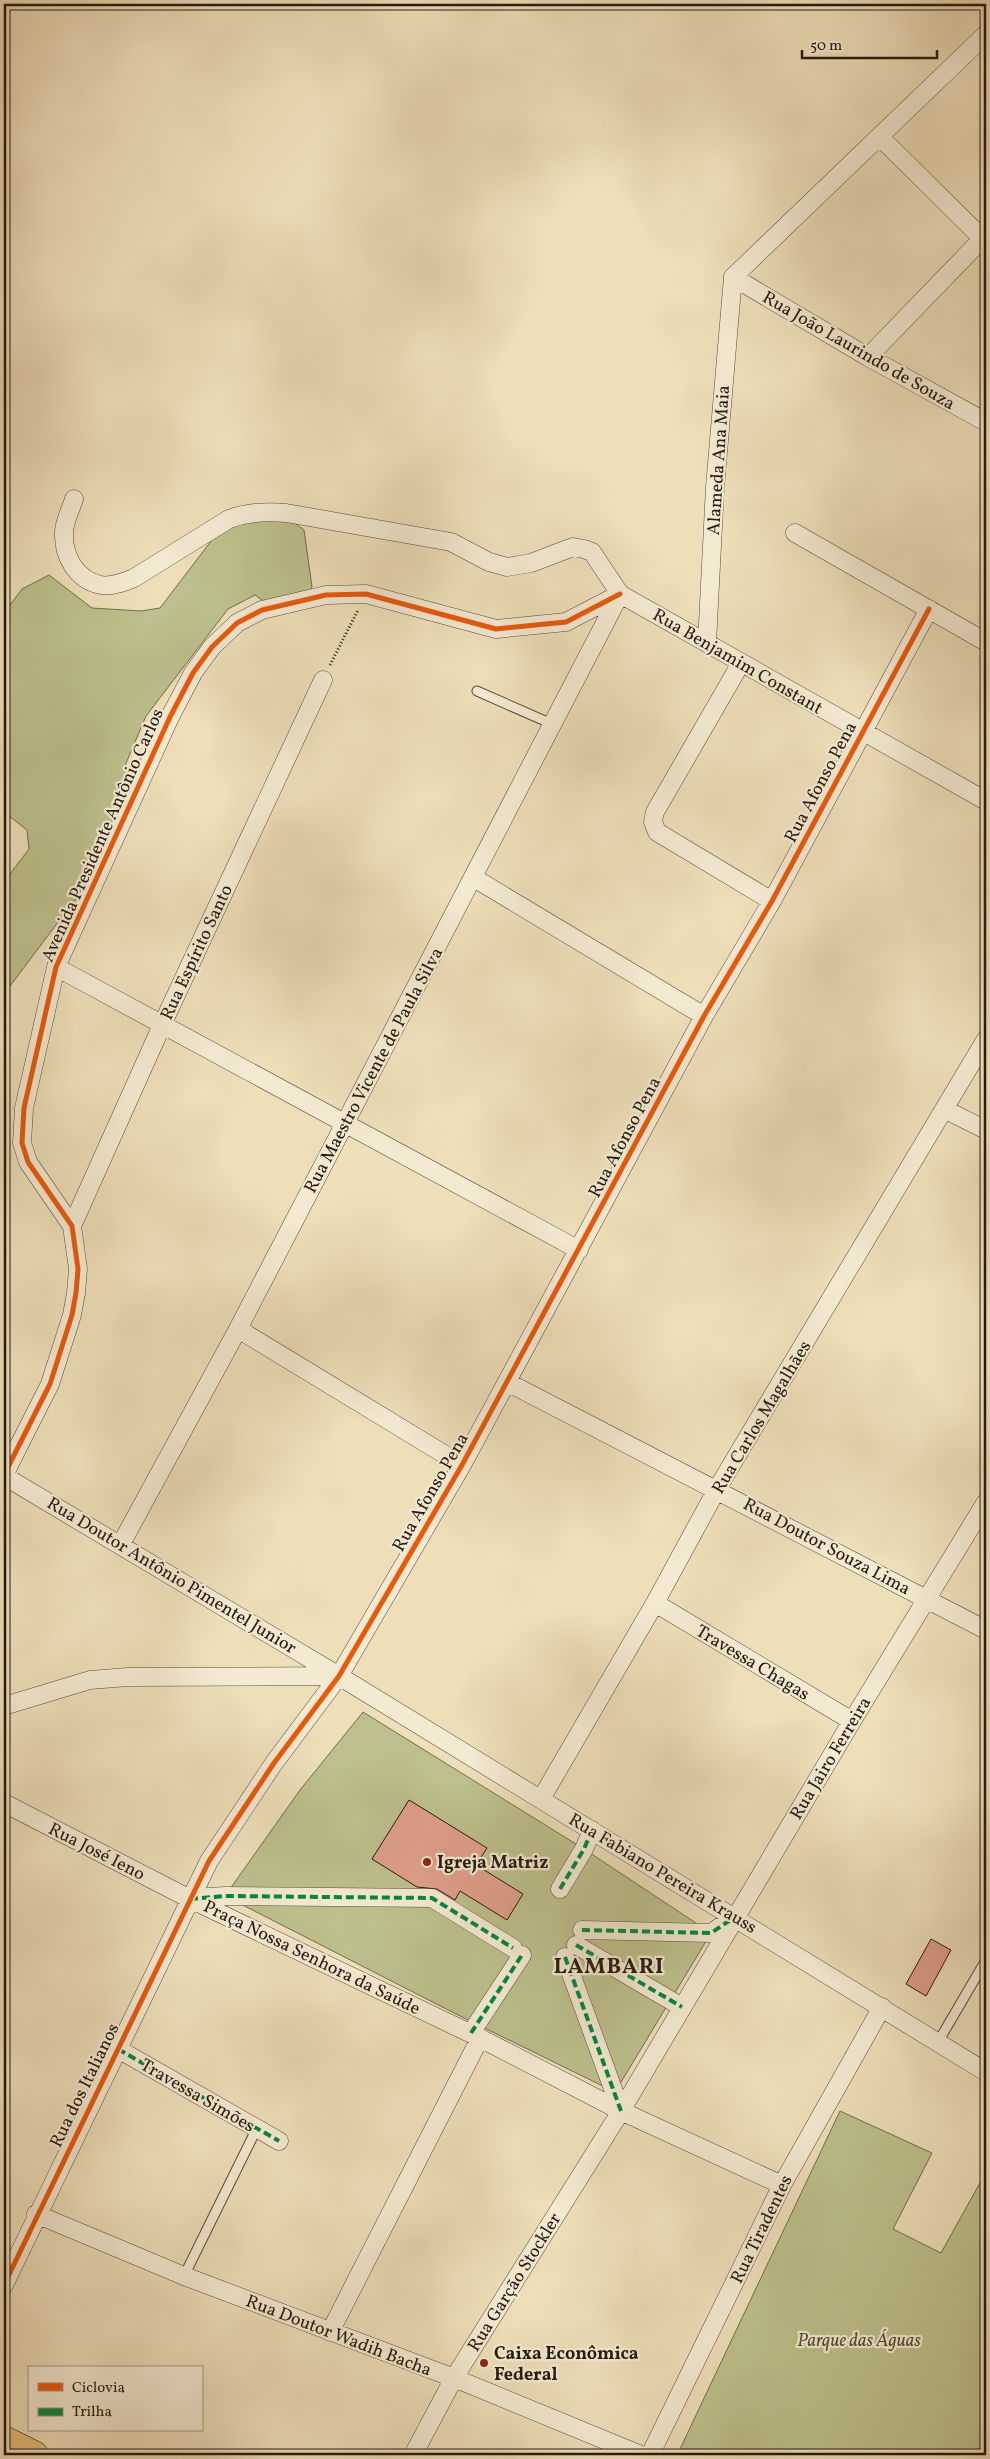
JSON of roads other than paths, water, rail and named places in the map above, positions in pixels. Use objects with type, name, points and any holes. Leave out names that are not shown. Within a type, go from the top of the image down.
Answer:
[{"type":"main road","points":[[4,2440],[34,2455]]},
{"type":"street","points":[[733,277],[986,34]]},
{"type":"street","points":[[868,357],[985,239],[880,137]]},
{"type":"street","name":"Rua João Laurindo de Souza","points":[[733,277],[868,357],[986,422]]},
{"type":"street","name":"Alameda Ana Maia","points":[[707,643],[715,487],[733,277]]},
{"type":"street","points":[[74,499],[64,531],[66,552],[74,570],[87,580],[101,585],[118,584],[134,578],[228,519],[242,514],[262,511],[286,513],[451,542],[489,562],[508,567],[531,563],[573,547],[584,549],[592,552],[620,594]]},
{"type":"street","points":[[795,532],[986,642]]},
{"type":"street","name":"Avenida Presidente Antônio Carlos","points":[[4,1475],[50,1384],[72,1315],[78,1269],[72,1226],[32,1168],[22,1143],[24,1108],[56,967],[192,673],[212,646],[237,624],[262,610],[326,595],[366,594],[496,628],[536,627],[566,622],[620,594]]},
{"type":"street","name":"Rua Benjamim Constant","points":[[620,594],[986,802]]},
{"type":"street","name":"Rua Maestro Vicente de Paula Silva","points":[[121,1544],[238,1329],[620,594]]},
{"type":"street","name":"Rua Afonso Pena","points":[[339,1676],[462,1465],[704,1016],[772,900],[929,609]]},
{"type":"street","points":[[741,663],[655,812],[653,822],[657,832],[772,900]]},
{"type":"street","name":"Rua Espírito Santo","points":[[72,1226],[162,1025],[323,680]]},
{"type":"street","points":[[474,878],[704,1016]]},
{"type":"street","points":[[56,967],[579,1250]]},
{"type":"street","name":"Rua Carlos Magalhães","points":[[541,1799],[655,1604],[717,1489],[946,1110],[986,1039]]},
{"type":"street","points":[[946,1110],[986,1130]]},
{"type":"street","points":[[238,1329],[462,1465]]},
{"type":"street","name":"Rua Doutor Souza Lima","points":[[507,1382],[717,1489],[986,1630]]},
{"type":"street","name":"Rua Doutor Antônio Pimentel Junior","points":[[4,1475],[339,1676]]},
{"type":"street","name":"Rua Jairo Ferreira","points":[[735,1917],[986,1502]]},
{"type":"street","name":"Travessa Chagas","points":[[655,1604],[852,1722]]},
{"type":"street","points":[[4,1706],[90,1680],[128,1677],[339,1676]]},
{"type":"street","name":"Rua Fabiano Pereira Krauss","points":[[339,1676],[986,2072]]},
{"type":"street","name":"Praça Nossa Senhora da Saúde","points":[[339,1676],[233,1822],[190,1899],[475,2036],[621,2111],[782,2185]]},
{"type":"street","name":"Rua José Ieno","points":[[4,1803],[190,1899]]},
{"type":"street","points":[[560,1889],[584,1849],[592,1830]]},
{"type":"street","points":[[190,1899],[224,1896],[432,1898],[518,1951],[330,2332]]},
{"type":"street","name":"Rua dos Italianos","points":[[4,2284],[36,2214],[190,1899]]},
{"type":"street","points":[[575,1944],[711,1933],[735,1917]]},
{"type":"street","points":[[621,2111],[735,1917]]},
{"type":"street","points":[[575,1944],[682,2007]]},
{"type":"street","points":[[575,1944],[621,2111]]},
{"type":"street","name":"Rua Tiradentes","points":[[650,2455],[782,2185],[882,2007]]},
{"type":"street","name":"Travessa Simões","points":[[118,2049],[279,2141]]},
{"type":"street","name":"Rua Garção Stockler","points":[[413,2455],[454,2378],[621,2111]]},
{"type":"street","name":"Rua Doutor Wadih Bacha","points":[[36,2214],[184,2276],[454,2378],[642,2455]]},
{"type":"lane","points":[[477,691],[552,724]]},
{"type":"lane","points":[[938,2042],[986,1960]]},
{"type":"lane","points":[[184,2276],[257,2128]]},
{"type":"place","name":"Igreja Matriz","points":[[427,1862]]},
{"type":"place","name":"Caixa Econômica Federal","points":[[484,2363]]},
{"type":"district","name":"LAMBARI","points":[[609,1965]]},
{"type":"park label","name":"Parque das Águas","points":[[859,2340]]}]
